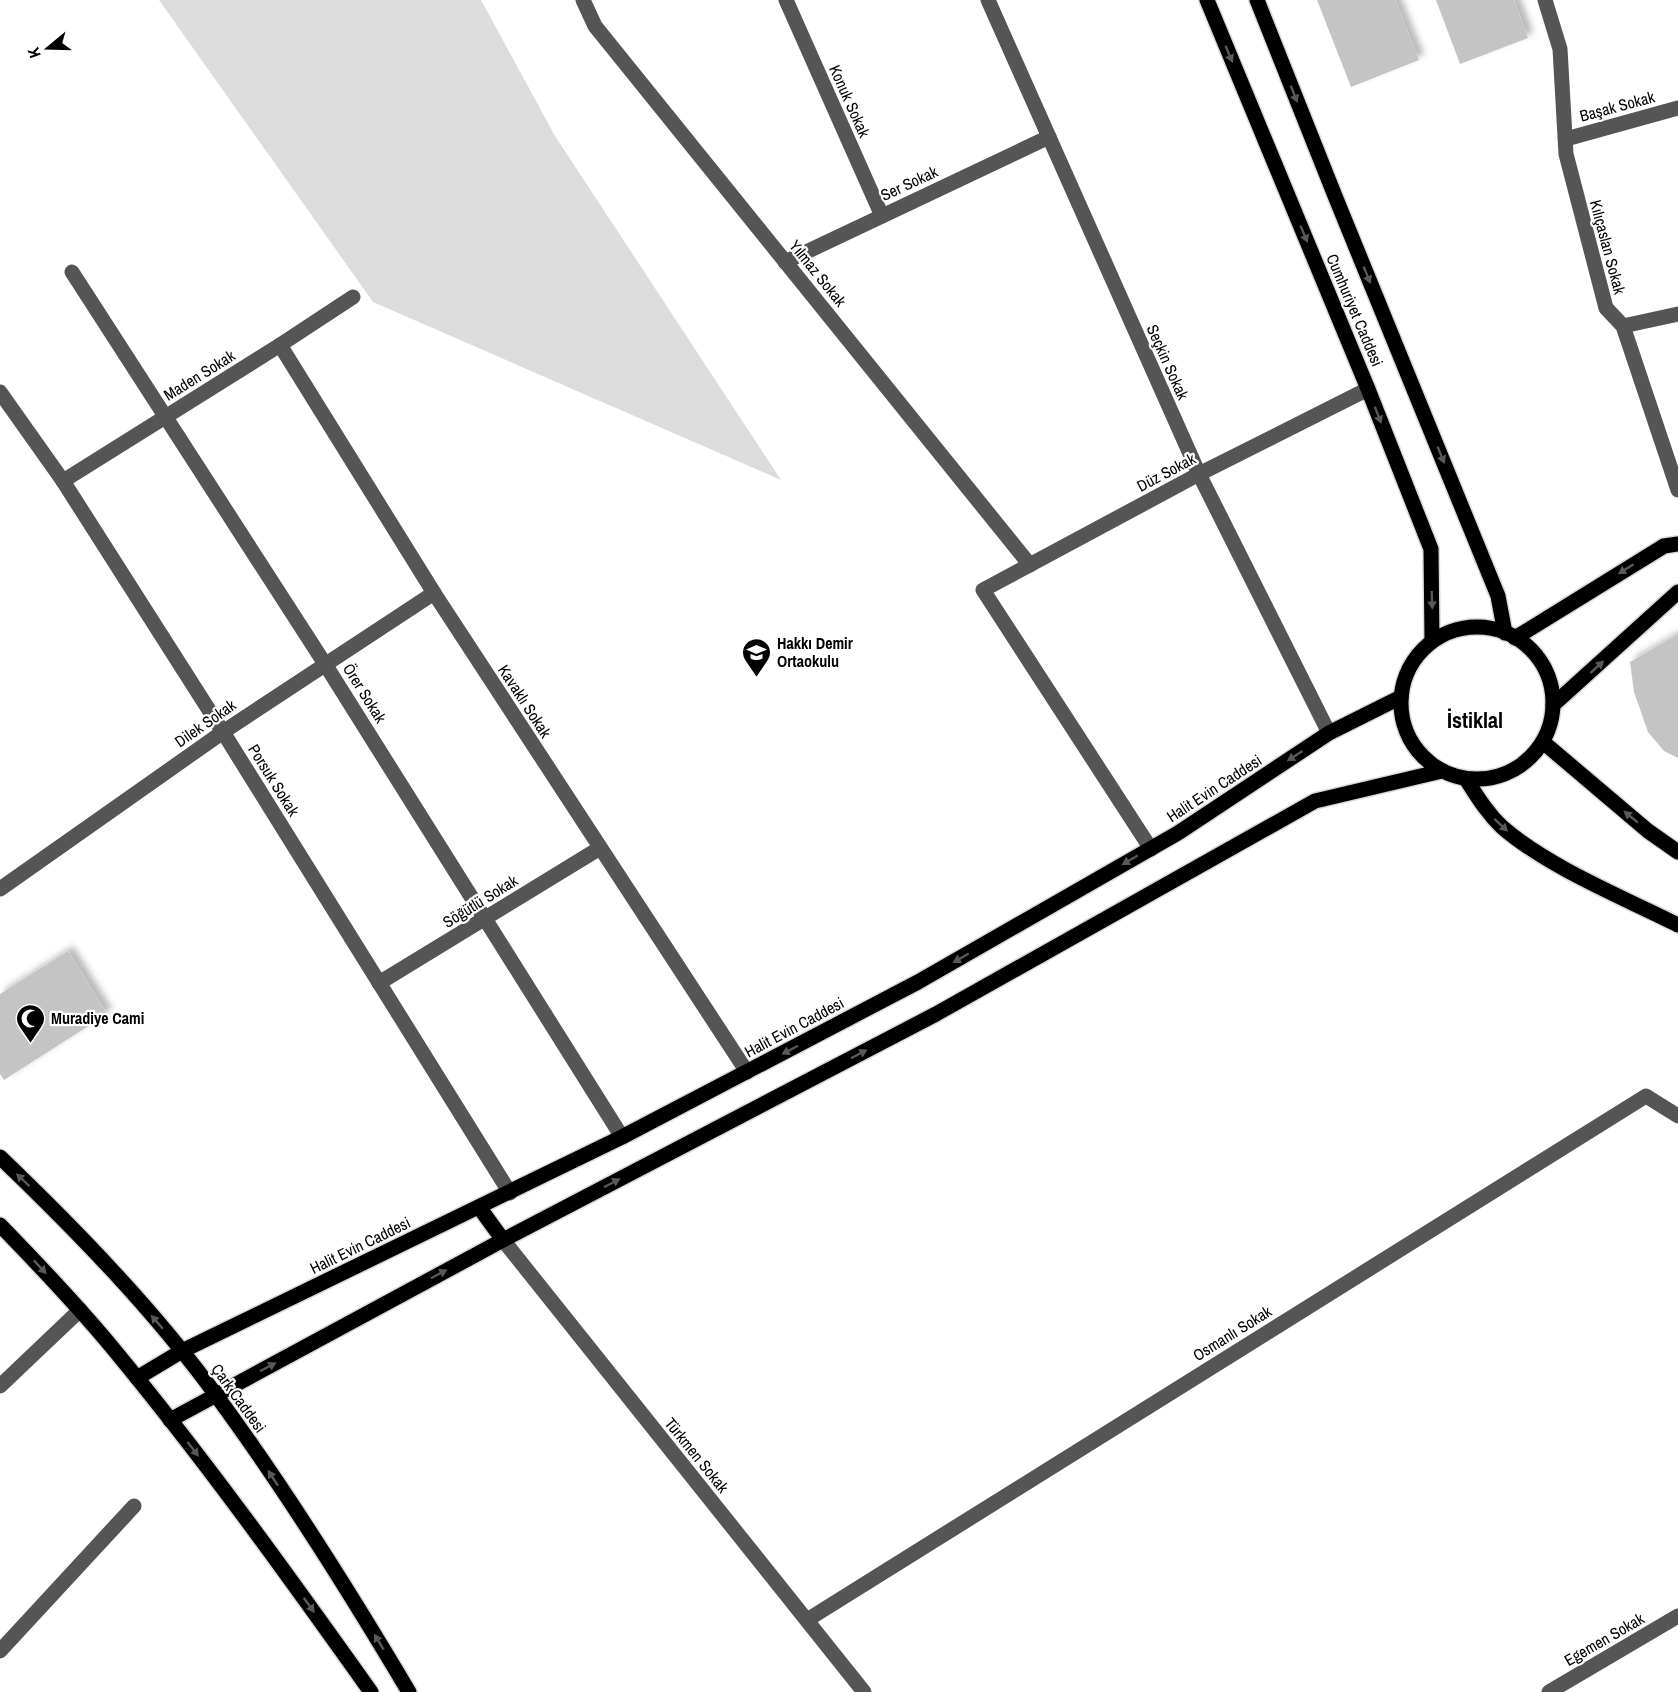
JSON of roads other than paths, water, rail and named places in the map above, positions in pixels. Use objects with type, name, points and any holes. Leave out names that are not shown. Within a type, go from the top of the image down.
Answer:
[{"type":"main road","name":"Cumhuriyet Caddesi","points":[[1207,0],[1368,389],[1431,549],[1432,641]]},
{"type":"main road","name":"Cumhuriyet Caddesi","points":[[1257,0],[1498,596],[1510,635]]},
{"type":"main road","points":[[1510,635],[1664,546],[1678,544]]},
{"type":"main road","points":[[1553,705],[1678,592]]},
{"type":"main road","points":[[1467,628],[1486,628],[1510,635],[1531,650],[1543,666],[1551,685],[1553,705],[1550,724],[1543,742],[1528,759],[1510,772],[1489,779],[1466,779],[1442,771],[1427,762],[1407,733],[1402,716],[1401,698],[1404,681],[1411,666],[1420,652],[1432,641],[1449,632],[1467,628]]},
{"type":"main road","name":"Halit Evin Caddesi","points":[[137,1378],[182,1351],[622,1137],[918,982],[1178,833],[1329,733],[1401,698]]},
{"type":"main road","points":[[1543,742],[1648,831],[1678,852]]},
{"type":"main road","points":[[170,1420],[503,1240],[936,1014],[1315,801],[1442,771]]},
{"type":"main road","points":[[1466,779],[1481,804],[1501,826],[1531,849],[1678,925]]},
{"type":"main road","name":"Çark Caddesi","points":[[0,1157],[53,1208],[122,1281],[216,1394],[360,1609],[409,1692]]},
{"type":"main road","points":[[479,1207],[503,1240]]},
{"type":"main road","points":[[0,1225],[80,1310],[137,1378],[244,1516],[371,1692]]},
{"type":"street","name":"Yılmaz Sokak","points":[[583,0],[595,26],[1030,565]]},
{"type":"street","name":"Konuk Sokak","points":[[786,0],[882,216]]},
{"type":"street","name":"Seçkin Sokak","points":[[988,0],[1199,474],[1329,733]]},
{"type":"street","name":"Kılıçaslan Sokak","points":[[1545,0],[1560,49],[1566,154],[1606,308],[1623,326],[1678,490]]},
{"type":"street","name":"Başak Sokak","points":[[1566,139],[1678,108]]},
{"type":"street","name":"Ser Sokak","points":[[785,262],[1048,137]]},
{"type":"street","name":"Örer Sokak","points":[[72,272],[325,664],[622,1137]]},
{"type":"street","name":"Maden Sokak","points":[[63,481],[166,418],[353,297]]},
{"type":"street","points":[[1623,326],[1678,314]]},
{"type":"street","name":"Kavaklı Sokak","points":[[280,345],[434,593],[747,1072]]},
{"type":"street","name":"Düz Sokak","points":[[1151,849],[983,590],[1199,474],[1368,389]]},
{"type":"street","name":"Porsuk Sokak","points":[[0,392],[63,481],[510,1193]]},
{"type":"street","name":"Dilek Sokak","points":[[3,882],[222,732],[434,593]]},
{"type":"street","name":"Söğütlü Sokak","points":[[379,983],[600,848]]},
{"type":"street","name":"Osmanlı Sokak","points":[[807,1620],[1646,1096],[1678,1114]]},
{"type":"street","name":"Türkmen Sokak","points":[[503,1240],[864,1692]]},
{"type":"street","points":[[0,1386],[80,1310]]},
{"type":"street","points":[[0,1651],[134,1506]]},
{"type":"street","name":"Egemen Sokak","points":[[1549,1692],[1678,1616]]},
{"type":"place","name":"Hakkı Demir Ortaokulu","points":[[756,678]]},
{"type":"place","name":"Muradiye Cami","points":[[30,1044]]},
{"type":"district","name":"İstiklal","points":[[1475,720]]}]
